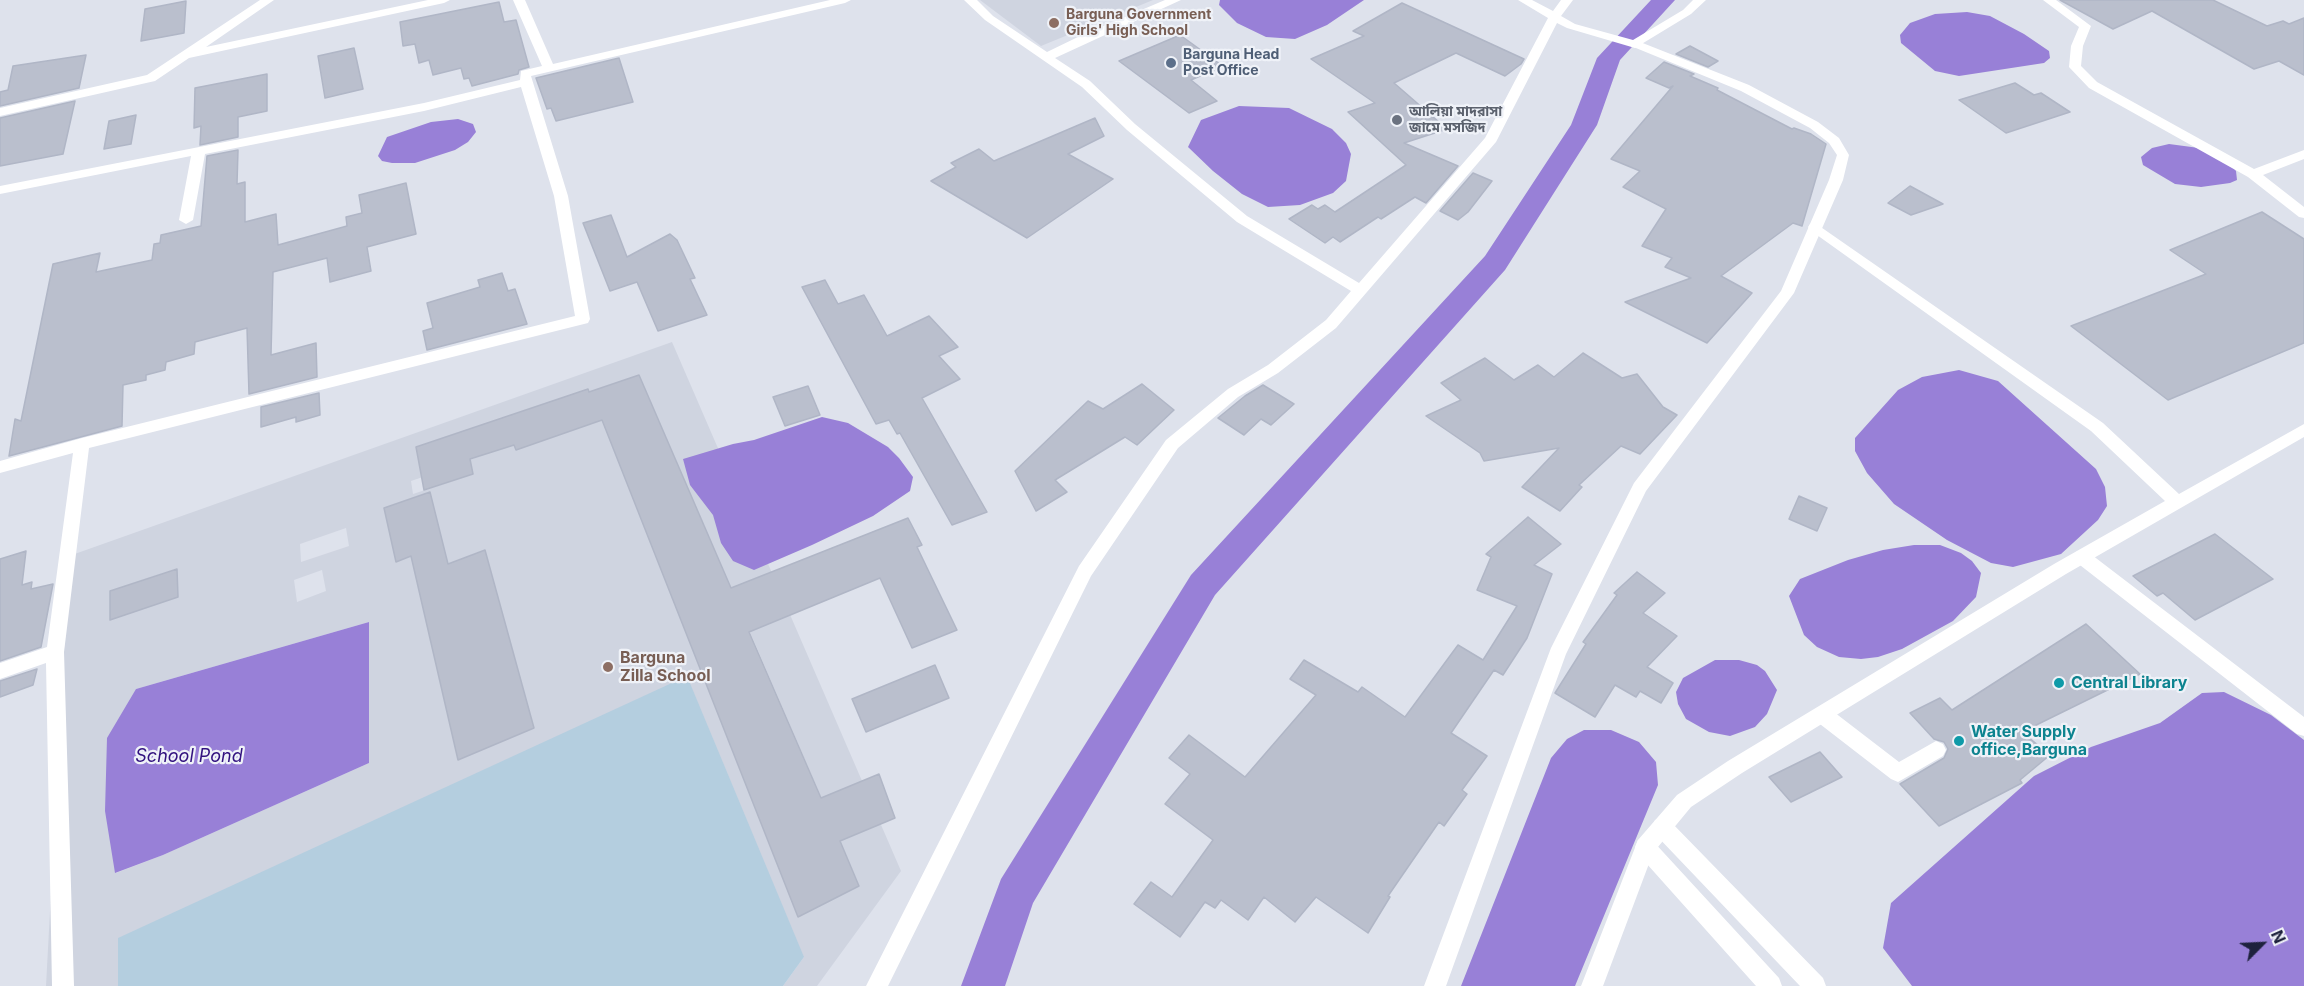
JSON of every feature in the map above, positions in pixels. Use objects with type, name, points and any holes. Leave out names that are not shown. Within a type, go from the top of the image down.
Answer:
[{"type":"street","points":[[0,112],[151,78],[268,0]]},
{"type":"street","points":[[184,55],[444,0]]},
{"type":"street","points":[[519,0],[549,69]]},
{"type":"street","points":[[0,467],[82,444],[583,319],[561,196],[525,75],[821,3],[844,0]]},
{"type":"street","points":[[970,0],[989,18],[1086,84],[1140,134],[1242,219],[1360,290]]},
{"type":"street","points":[[1049,57],[1104,29],[1175,0]]},
{"type":"street","points":[[1435,986],[1557,654],[1640,487],[1787,293],[1836,180],[1843,155],[1834,141],[1814,125],[1746,88],[1635,44],[1571,26],[1524,0]]},
{"type":"street","points":[[877,986],[1085,570],[1172,444],[1233,393],[1273,369],[1331,324],[1491,139],[1554,17],[1567,0]]},
{"type":"street","points":[[1635,44],[1687,12],[1700,0]]},
{"type":"street","points":[[2049,0],[2085,26],[2077,46],[2075,67],[2093,85],[2253,174],[2304,214]]},
{"type":"street","points":[[0,190],[424,107],[526,82]]},
{"type":"street","points":[[186,220],[199,151]]},
{"type":"street","points":[[2253,174],[2304,154]]},
{"type":"street","points":[[1815,227],[2097,427],[2178,503]]},
{"type":"street","points":[[1592,986],[1645,847],[1684,801],[1735,767],[2082,557],[2304,430]]},
{"type":"street","points":[[63,986],[55,652],[82,444]]},
{"type":"street","points":[[2082,557],[2304,728]]},
{"type":"street","points":[[0,671],[55,652]]},
{"type":"street","points":[[1822,715],[1898,773],[1936,750]]},
{"type":"street","points":[[1662,827],[1815,986]]},
{"type":"street","points":[[1645,847],[1771,986]]},
{"type":"shaded area","name":"Barguna Government Girls' High School","points":[[980,0],[1153,0],[1041,46]]},
{"type":"shaded area","name":"Barguna Zilla School","points":[[672,342],[901,871],[817,986],[783,986],[804,957],[118,938],[118,986],[46,986],[69,556]],"holes":[[[643,384],[859,885],[798,916],[595,402]],[[588,389],[600,420],[516,450],[506,418]],[[416,447],[495,451],[422,476]],[[470,461],[473,474],[413,494],[411,481]],[[429,492],[443,544],[384,508]],[[346,528],[349,546],[301,562],[300,544]],[[484,550],[534,728],[416,576]],[[176,569],[177,597],[110,620],[110,591]],[[322,570],[326,591],[297,602],[294,580]],[[369,622],[369,763],[163,855],[116,873],[136,689]]]},
{"type":"shaded area","points":[[687,676],[804,957],[783,986],[118,986],[118,938]]},
{"type":"water","points":[[1220,0],[1364,0],[1327,25],[1295,39],[1266,37],[1237,23],[1219,5]]},
{"type":"water","points":[[1967,12],[1990,16],[2024,34],[2049,51],[2050,58],[2044,63],[1959,76],[1935,71],[1901,43],[1900,35],[1910,23],[1935,14]]},
{"type":"water","points":[[1239,106],[1289,108],[1332,129],[1346,143],[1351,154],[1346,181],[1333,193],[1300,205],[1268,207],[1242,194],[1188,147],[1201,120]]},
{"type":"water","points":[[458,119],[473,124],[476,132],[468,142],[455,150],[415,163],[392,163],[382,161],[378,156],[387,137],[431,122]]},
{"type":"water","points":[[2169,144],[2199,148],[2231,165],[2236,171],[2237,180],[2201,187],[2175,184],[2143,165],[2141,157],[2152,148]]},
{"type":"water","points":[[1959,370],[1998,381],[2096,469],[2105,487],[2107,506],[2098,520],[2061,554],[2013,567],[1991,563],[1947,540],[1894,504],[1867,473],[1855,451],[1855,438],[1898,390],[1922,377]]},
{"type":"water","points":[[822,417],[848,423],[888,447],[913,477],[910,491],[873,516],[754,570],[733,561],[721,543],[713,515],[690,485],[683,459],[754,440]]},
{"type":"water","points":[[1914,545],[1940,545],[1961,553],[1972,561],[1981,573],[1976,597],[1953,621],[1902,649],[1878,657],[1861,659],[1839,657],[1817,647],[1804,635],[1789,596],[1800,579],[1848,560],[1883,550]]},
{"type":"water","name":"School Pond","points":[[369,622],[369,763],[163,855],[115,873],[105,811],[107,738],[136,689]]},
{"type":"water","points":[[1715,660],[1739,660],[1757,665],[1765,671],[1777,690],[1767,714],[1755,727],[1730,736],[1709,732],[1686,719],[1678,704],[1676,692],[1683,678]]},
{"type":"water","points":[[2224,692],[2271,715],[2304,740],[2304,986],[1912,986],[1883,948],[1891,903],[2034,776],[2091,747],[2160,723],[2202,693]]},
{"type":"water","points":[[1584,730],[1611,730],[1639,742],[1656,762],[1658,785],[1575,986],[1461,986],[1551,758],[1567,739]]},
{"type":"building","points":[[2060,0],[2213,0],[2267,26],[2283,21],[2289,24],[2304,18],[2304,75],[2279,61],[2254,69],[2152,11],[2113,29]]},
{"type":"building","points":[[186,1],[184,33],[141,41],[145,9]]},
{"type":"building","points":[[499,2],[504,22],[516,20],[529,67],[519,70],[518,74],[472,86],[469,78],[464,79],[461,68],[433,75],[429,60],[419,63],[415,44],[403,46],[400,22]]},
{"type":"building","points":[[1402,3],[1524,59],[1505,76],[1456,53],[1394,83],[1447,129],[1404,143],[1458,166],[1426,203],[1415,197],[1381,219],[1378,217],[1340,242],[1333,237],[1325,243],[1289,219],[1312,205],[1318,209],[1325,205],[1335,212],[1406,165],[1348,112],[1375,103],[1311,59],[1364,36],[1353,31]]},
{"type":"building","name":"Barguna Head Post Office","points":[[1180,35],[1223,66],[1191,80],[1217,101],[1189,113],[1119,61]]},
{"type":"building","points":[[1690,46],[1718,61],[1708,67],[1676,54]]},
{"type":"building","points":[[354,48],[363,89],[325,98],[318,56]]},
{"type":"building","points":[[86,55],[79,88],[0,106],[0,92],[8,90],[13,66]]},
{"type":"building","points":[[619,58],[633,102],[556,121],[551,108],[547,109],[536,78]]},
{"type":"building","points":[[1664,62],[1694,74],[1690,76],[1718,88],[1717,90],[1792,129],[1811,134],[1826,144],[1802,226],[1793,223],[1721,276],[1752,293],[1707,343],[1625,302],[1691,278],[1665,267],[1672,258],[1642,246],[1666,209],[1623,187],[1640,171],[1611,159],[1673,86],[1669,88],[1646,78]]},
{"type":"building","points":[[267,74],[267,111],[238,117],[238,137],[200,145],[201,126],[194,128],[195,88]]},
{"type":"building","points":[[2015,83],[2034,95],[2041,93],[2070,112],[2006,133],[1959,100]]},
{"type":"building","points":[[75,101],[63,154],[0,166],[0,118]]},
{"type":"building","points":[[136,115],[131,144],[104,149],[109,121]]},
{"type":"building","points":[[1095,118],[1104,136],[1068,154],[1113,179],[1027,238],[931,181],[956,167],[951,163],[979,149],[994,161]]},
{"type":"building","points":[[238,150],[237,184],[245,182],[245,222],[276,214],[278,245],[347,226],[346,217],[362,213],[359,195],[406,183],[416,234],[367,247],[371,271],[330,282],[327,258],[273,272],[271,355],[316,343],[317,377],[249,394],[247,328],[195,342],[194,354],[166,362],[165,370],[146,375],[146,380],[123,385],[122,426],[9,456],[15,419],[21,421],[53,264],[100,253],[96,272],[152,260],[154,244],[160,243],[161,235],[201,226],[207,156]]},
{"type":"building","points":[[1473,173],[1492,181],[1468,212],[1458,220],[1440,211]]},
{"type":"building","points":[[1910,186],[1943,204],[1911,215],[1888,203]]},
{"type":"building","points":[[2262,212],[2304,239],[2304,343],[2168,400],[2071,326],[2206,274],[2170,250]]},
{"type":"building","points":[[611,215],[627,257],[670,234],[677,240],[695,278],[690,279],[707,315],[658,331],[637,282],[610,291],[583,223]]},
{"type":"building","points":[[502,273],[508,291],[515,289],[527,324],[427,350],[423,331],[433,328],[427,303],[480,287],[478,280]]},
{"type":"building","points":[[825,280],[838,304],[864,295],[887,336],[929,316],[958,347],[939,356],[960,379],[922,398],[987,512],[952,525],[900,433],[897,434],[889,420],[876,424],[802,287]]},
{"type":"building","points":[[1583,353],[1622,378],[1637,374],[1663,407],[1677,415],[1640,454],[1621,446],[1579,485],[1582,487],[1560,511],[1522,487],[1559,448],[1484,461],[1480,453],[1426,416],[1461,400],[1441,383],[1485,358],[1514,380],[1538,365],[1554,377]]},
{"type":"building","points":[[639,375],[731,588],[908,518],[922,545],[917,547],[957,630],[912,648],[880,578],[749,632],[821,798],[879,774],[895,818],[840,841],[859,886],[798,917],[602,420],[516,450],[514,445],[470,459],[473,474],[424,490],[416,447],[588,389],[589,392]]},
{"type":"building","points":[[1142,384],[1174,410],[1137,445],[1125,437],[1055,480],[1067,492],[1036,511],[1015,471],[1088,401],[1103,409]]},
{"type":"building","points":[[1263,385],[1294,404],[1271,425],[1261,419],[1244,435],[1218,418],[1245,396]]},
{"type":"building","points":[[808,386],[820,415],[785,426],[773,397]]},
{"type":"building","points":[[319,393],[320,415],[296,422],[296,417],[261,427],[261,407]]},
{"type":"building","points":[[430,492],[448,564],[485,550],[534,728],[458,760],[411,556],[396,562],[384,508]]},
{"type":"building","points":[[1799,496],[1827,508],[1817,531],[1789,519]]},
{"type":"building","points":[[1528,517],[1561,544],[1534,565],[1552,574],[1527,638],[1503,675],[1494,670],[1451,733],[1487,756],[1462,790],[1467,794],[1444,826],[1439,822],[1388,896],[1390,897],[1368,933],[1316,897],[1295,922],[1264,897],[1248,920],[1221,900],[1215,908],[1205,902],[1180,937],[1134,904],[1151,882],[1172,897],[1213,840],[1165,804],[1190,774],[1169,758],[1189,735],[1245,777],[1316,695],[1290,679],[1304,660],[1358,692],[1362,687],[1405,717],[1458,645],[1483,660],[1517,606],[1477,590],[1491,557],[1486,554]]},
{"type":"building","points":[[2215,534],[2273,579],[2195,620],[2163,593],[2157,596],[2133,576]]},
{"type":"building","points":[[26,551],[22,585],[32,582],[31,589],[53,584],[41,647],[0,661],[0,559]]},
{"type":"building","points":[[177,569],[178,597],[110,620],[110,591]]},
{"type":"building","points":[[1637,572],[1665,593],[1643,613],[1677,636],[1647,667],[1673,683],[1661,703],[1640,691],[1636,697],[1615,685],[1595,717],[1555,693],[1586,644],[1583,642],[1617,595],[1614,593]]},
{"type":"building","points":[[2086,624],[2140,674],[2022,732],[2050,755],[2020,780],[2022,783],[1939,826],[1900,784],[1944,758],[1948,749],[1944,742],[1934,739],[1910,713],[1940,698],[1952,710]]},
{"type":"building","points":[[935,665],[949,698],[866,732],[852,699]]},
{"type":"building","points":[[37,669],[33,685],[0,697],[0,681]]},
{"type":"building","points":[[1820,752],[1842,777],[1791,802],[1769,777]]},
{"type":"waterway","points":[[983,986],[1016,893],[1203,585],[1495,263],[1584,125],[1609,58],[1664,0]]},
{"type":"place","name":"Barguna Government Girls' High School","points":[[1054,23]]},
{"type":"place","name":"Barguna Head Post Office","points":[[1171,63]]},
{"type":"place","name":"আলিয়া মাদরাসা জামে মসজিদ","points":[[1397,120]]},
{"type":"place","name":"Barguna Zilla School","points":[[608,667]]},
{"type":"place","name":"Central Library","points":[[2059,683]]},
{"type":"place","name":"Water Supply office,Barguna","points":[[1959,741]]}]
